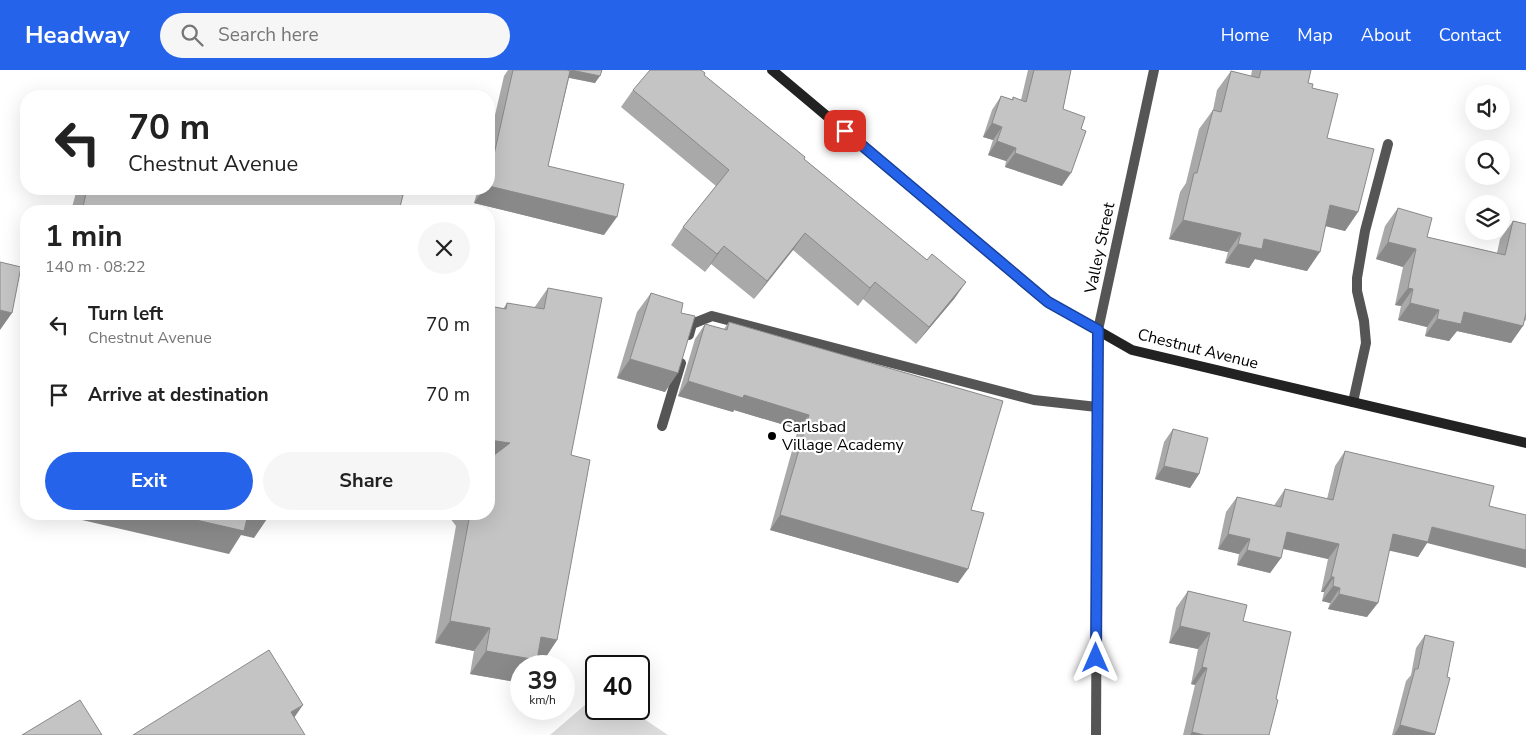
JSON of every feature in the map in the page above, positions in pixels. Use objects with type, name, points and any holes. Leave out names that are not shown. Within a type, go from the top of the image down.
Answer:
[{"type":"main road","name":"Chestnut Avenue","points":[[772,70],[1048,302],[1132,350],[1526,443]]},
{"type":"street","name":"Valley Street","points":[[1096,735],[1098,330],[1154,70]]},
{"type":"street","points":[[1353,402],[1366,343],[1356,278],[1365,231],[1388,144]]},
{"type":"street","points":[[662,426],[692,324],[712,316],[1034,400],[1097,407]]},
{"type":"shaded area","points":[[585,705],[585,720],[646,720],[668,735],[550,735],[568,720],[575,720],[575,714]]},
{"type":"building","points":[[513,70],[570,71],[548,166],[624,184],[617,217],[495,187],[495,150]]},
{"type":"building","points":[[571,70],[602,70],[600,76]]},
{"type":"building","points":[[650,70],[701,70],[705,73],[704,75],[927,260],[932,254],[966,282],[929,327],[875,282],[870,288],[805,233],[767,281],[724,246],[717,254],[683,227],[729,170],[633,90]]},
{"type":"building","points":[[1034,70],[1071,70],[1063,109],[1085,117],[1081,129],[1086,131],[1071,173],[1015,153],[1016,148],[997,141],[1002,127],[992,123],[1001,96],[1013,100],[1013,97],[1026,102]]},
{"type":"building","points":[[1261,70],[1311,70],[1308,83],[1313,84],[1312,88],[1338,94],[1327,138],[1374,149],[1358,212],[1330,205],[1320,252],[1264,239],[1262,249],[1238,244],[1241,233],[1183,220],[1194,173],[1197,173],[1213,110],[1221,112],[1231,71],[1259,78]]},
{"type":"building","points":[[86,195],[403,195],[400,205],[83,205]]},
{"type":"building","points":[[1398,208],[1432,218],[1427,237],[1505,255],[1513,221],[1526,224],[1526,313],[1523,326],[1464,312],[1461,324],[1437,319],[1439,310],[1410,303],[1413,289],[1408,288],[1416,249],[1388,242]]},
{"type":"building","points":[[0,262],[20,267],[20,272],[12,313],[0,310]]},
{"type":"building","points":[[548,288],[602,298],[571,455],[590,460],[557,640],[541,637],[538,655],[510,655],[486,651],[490,628],[450,621],[469,520],[495,520],[495,454],[510,443],[495,441],[495,307],[506,309],[507,303],[544,309]]},
{"type":"building","points":[[651,293],[683,303],[681,313],[695,316],[678,373],[630,359]]},
{"type":"building","points":[[729,322],[1003,401],[971,510],[984,513],[968,569],[780,515],[809,415],[744,395],[743,398],[688,381],[705,324],[727,330]]},
{"type":"building","points":[[1173,429],[1208,438],[1199,474],[1164,466]]},
{"type":"building","points":[[1345,451],[1494,486],[1489,506],[1526,515],[1526,550],[1432,527],[1428,542],[1393,534],[1378,603],[1339,594],[1340,588],[1333,586],[1334,577],[1331,577],[1339,544],[1287,532],[1281,558],[1247,550],[1250,539],[1228,534],[1237,497],[1281,507],[1285,489],[1333,500]]},
{"type":"building","points":[[196,520],[247,520],[244,531]]},
{"type":"building","points":[[1188,591],[1247,605],[1243,621],[1291,632],[1269,735],[1204,735],[1192,732],[1207,668],[1202,667],[1210,633],[1180,626]]},
{"type":"building","points":[[1425,635],[1454,642],[1447,677],[1450,678],[1435,734],[1400,725],[1415,669],[1418,669]]},
{"type":"building","points":[[269,650],[303,705],[291,712],[305,735],[133,735]]},
{"type":"building","points":[[80,700],[102,735],[22,735]]},
{"type":"place","name":"Carlsbad Village Academy","points":[[772,436]]},
{"type":"route","points":[[845,131],[1048,302],[1098,330],[1096,658]]}]
